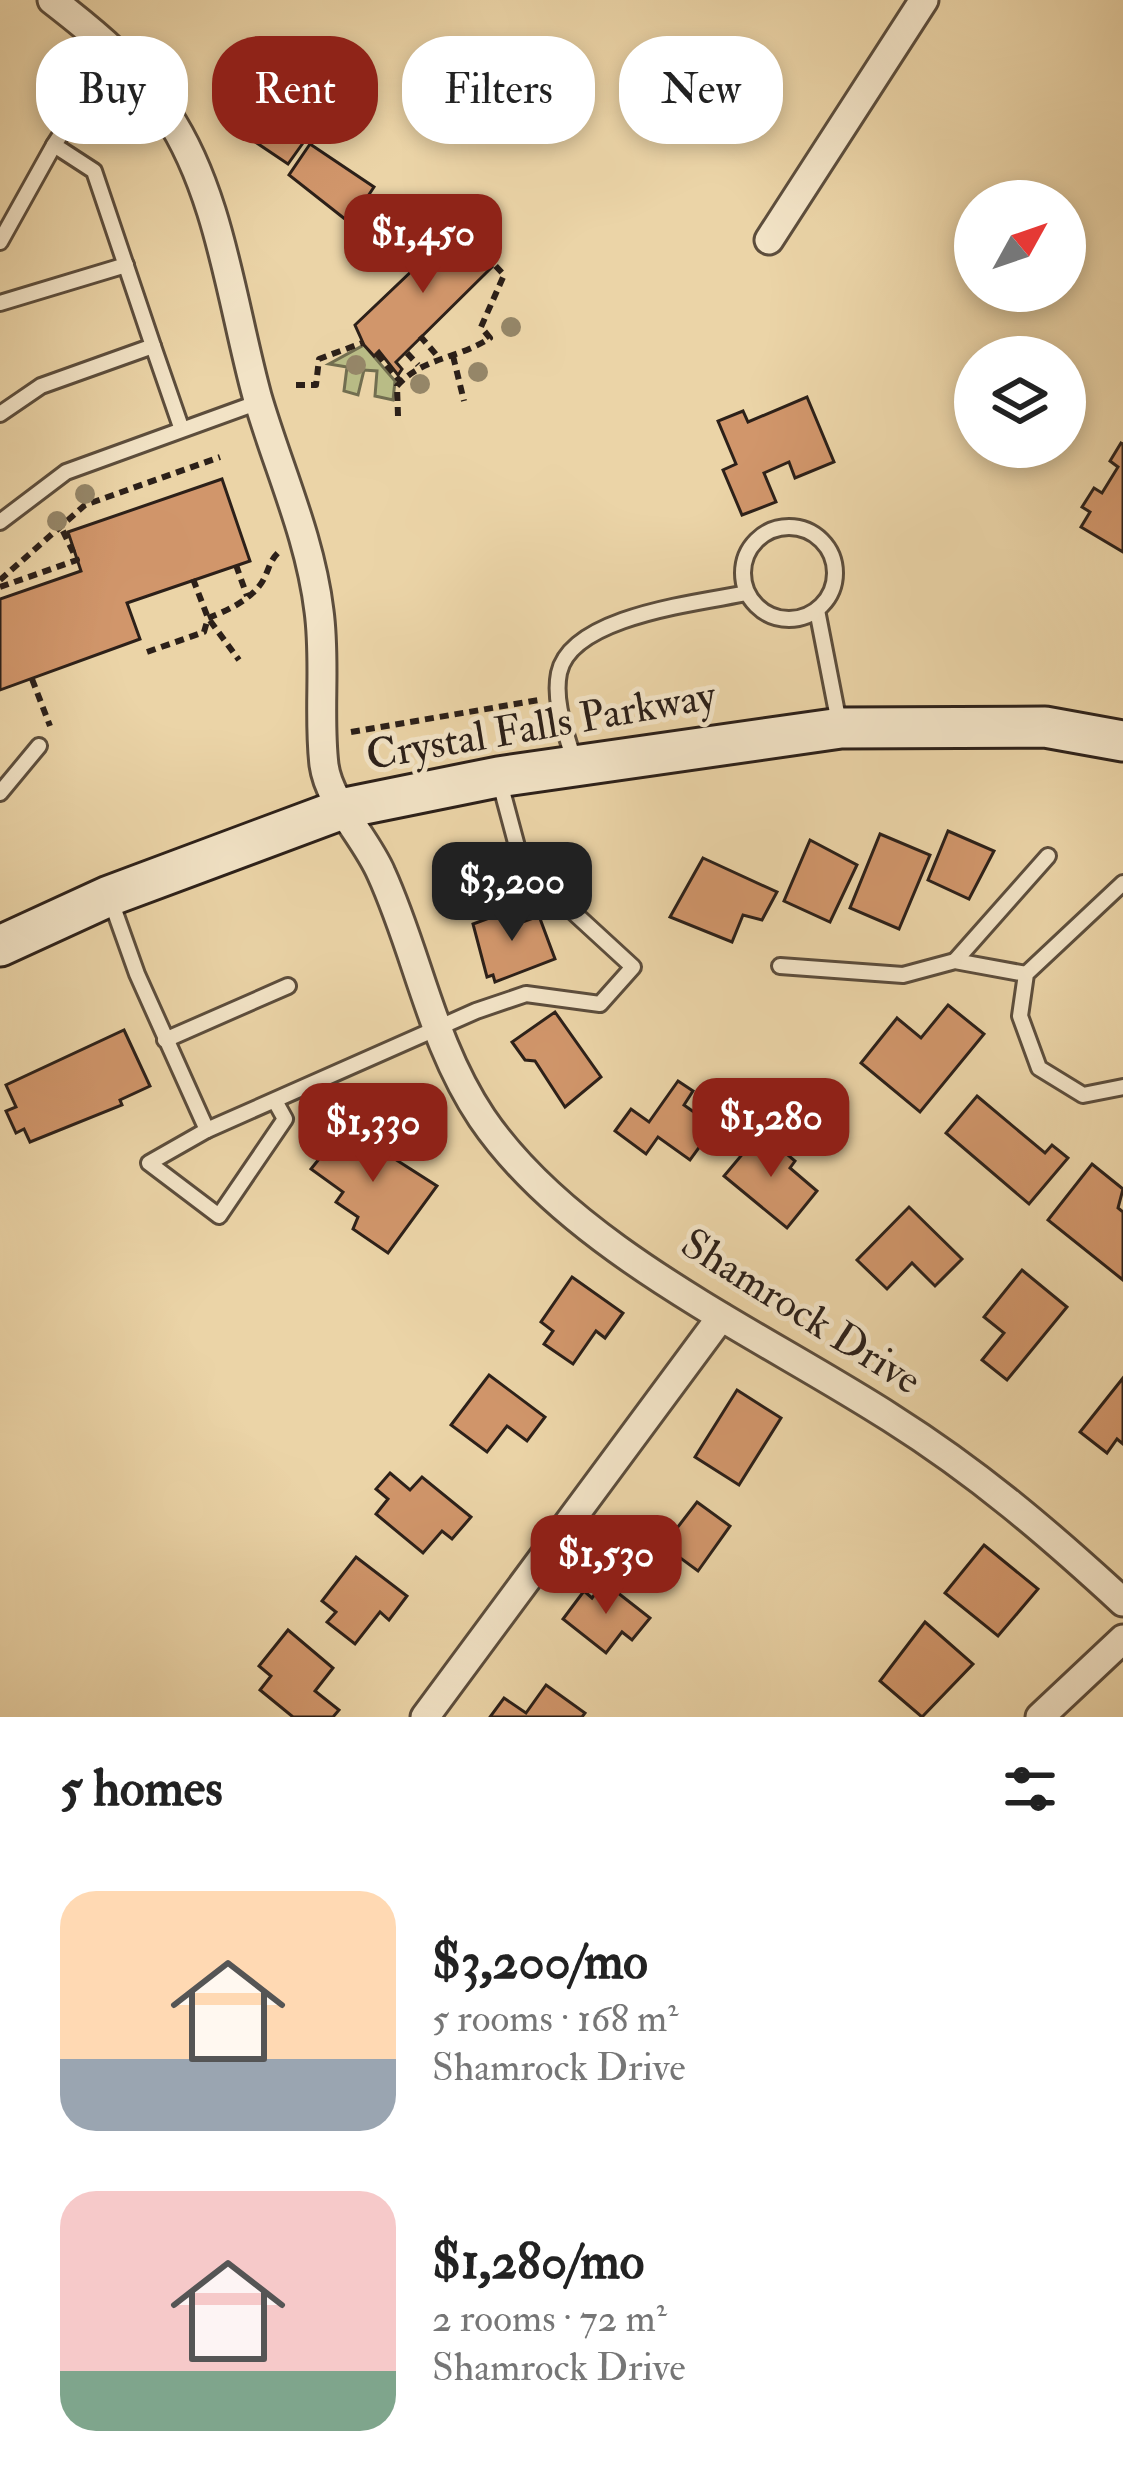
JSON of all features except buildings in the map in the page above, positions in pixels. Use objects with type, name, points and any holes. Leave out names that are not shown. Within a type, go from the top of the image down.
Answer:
[{"type":"main road","name":"Crystal Falls Parkway","points":[[0,946],[109,896],[345,808],[575,764],[841,728],[1045,727],[1123,741]]},
{"type":"street","name":"Shamrock Drive","points":[[52,0],[99,36]]},
{"type":"street","points":[[769,240],[924,0]]},
{"type":"street","name":"Shamrock Drive","points":[[182,144],[202,190],[259,402],[310,554],[320,616],[324,770],[381,872],[435,1031],[482,1117],[541,1190],[722,1317],[891,1417],[1012,1499],[1123,1602]]},
{"type":"street","points":[[424,1717],[722,1317]]},
{"type":"street","points":[[1040,1717],[1123,1639]]},
{"type":"lane","points":[[0,240],[54,145],[94,171],[181,427]]},
{"type":"lane","points":[[0,303],[126,266]]},
{"type":"lane","points":[[0,414],[41,386],[153,346]]},
{"type":"lane","points":[[0,522],[66,472],[259,402]]},
{"type":"lane","points":[[799,527],[824,543],[836,571],[834,586],[817,610],[803,618],[772,616],[747,593],[742,566],[747,550],[770,530],[799,527]]},
{"type":"lane","points":[[575,764],[559,697],[560,669],[596,630],[747,593]]},
{"type":"lane","points":[[817,610],[841,728]]},
{"type":"lane","points":[[0,793],[47,743]]},
{"type":"lane","points":[[275,1101],[285,1119],[219,1216],[149,1163],[207,1130],[435,1031],[526,994],[600,1004],[633,967],[522,866],[499,778]]},
{"type":"lane","points":[[955,962],[1048,856]]},
{"type":"lane","points":[[1123,883],[1026,974],[1020,1016],[1039,1068],[1083,1095],[1123,1087]]},
{"type":"lane","points":[[109,896],[165,1040],[207,1130]]},
{"type":"lane","points":[[780,966],[902,975],[955,962],[1026,974]]},
{"type":"lane","points":[[165,1040],[288,986]]},
{"type":"path","points":[[400,381],[418,365],[453,356],[490,338],[482,327],[504,275],[469,237]]},
{"type":"path","points":[[420,336],[440,359]]},
{"type":"path","points":[[296,385],[316,385],[319,359],[362,344]]},
{"type":"path","points":[[406,353],[418,365]]},
{"type":"path","points":[[376,354],[400,381],[398,416]]},
{"type":"path","points":[[453,356],[464,401]]},
{"type":"path","points":[[0,583],[86,505],[220,457]]},
{"type":"path","points":[[0,583],[76,560],[61,527]]},
{"type":"path","points":[[147,652],[203,632],[208,618],[248,596],[283,548]]},
{"type":"path","points":[[236,566],[248,596]]},
{"type":"path","points":[[193,579],[208,618],[239,660]]},
{"type":"path","points":[[32,679],[47,743]]},
{"type":"path","points":[[347,733],[559,697]]},
{"type":"green space","points":[[364,345],[395,381],[393,400],[375,396],[377,371],[364,370],[358,395],[344,391],[347,367],[329,364]]}]
